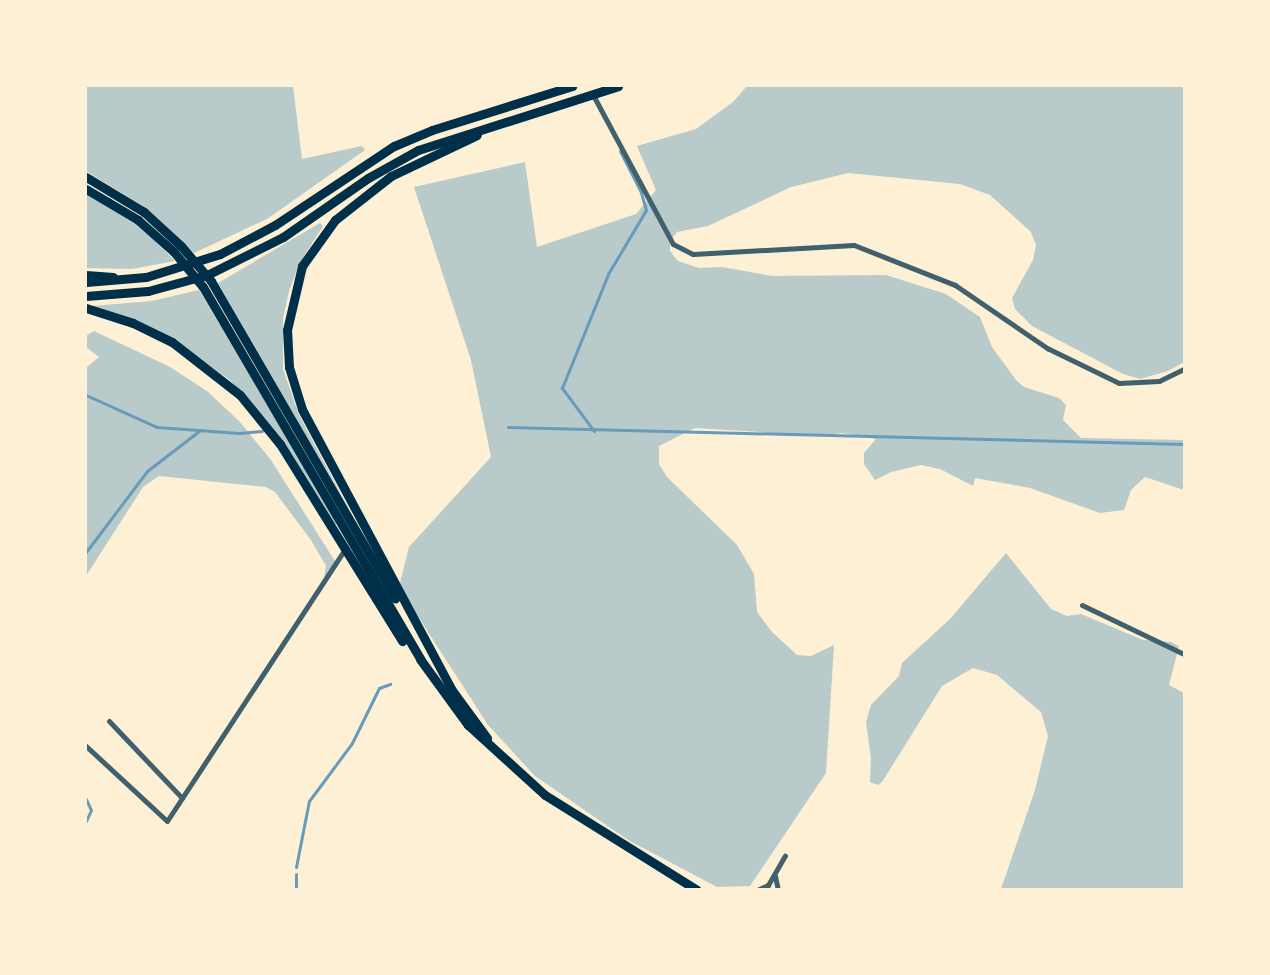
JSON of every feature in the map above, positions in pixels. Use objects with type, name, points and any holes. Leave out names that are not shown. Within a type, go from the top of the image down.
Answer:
[{"type":"highway","points":[[86,282],[157,274],[202,261],[255,237],[360,166],[412,137],[572,86]]},
{"type":"highway","points":[[86,296],[148,291],[226,267],[283,237],[400,159],[436,143],[618,86]]},
{"type":"highway","points":[[454,694],[302,409],[289,367],[288,317],[297,279],[308,254],[329,226],[358,199],[424,158],[546,109]]},
{"type":"highway","points":[[86,177],[130,202],[178,249],[215,296],[454,694],[510,765]]},
{"type":"highway","points":[[86,189],[125,210],[178,249]]},
{"type":"highway","points":[[86,275],[157,274]]},
{"type":"highway","points":[[215,296],[420,659],[476,733]]},
{"type":"highway","points":[[86,308],[153,332],[191,354],[225,381],[280,444],[344,550],[422,671],[476,733],[510,765],[594,829],[697,890]]},
{"type":"street","points":[[593,95],[673,244],[693,254],[854,245],[955,285],[1047,348],[1119,383],[1159,381],[1185,369]]},
{"type":"street","points":[[86,747],[167,821],[344,550]]},
{"type":"street","points":[[1082,605],[1185,654]]},
{"type":"street","points":[[109,721],[182,798]]},
{"type":"street","points":[[756,890],[768,885],[785,855]]},
{"type":"street","points":[[775,876],[778,890]]},
{"type":"shaded area","points":[[86,86],[293,86],[302,159],[362,146],[365,150],[267,219],[194,253],[143,206],[86,171]]},
{"type":"shaded area","points":[[747,86],[1184,86],[1184,362],[1168,371],[1140,379],[1123,374],[1032,326],[1015,309],[1012,298],[1033,260],[1036,245],[1031,232],[990,195],[960,184],[848,173],[791,187],[708,226],[677,232],[670,241],[670,251],[678,261],[699,268],[722,267],[772,276],[886,275],[946,294],[980,317],[992,347],[1016,380],[1024,387],[1059,398],[1066,405],[1063,420],[1081,438],[1184,440],[1184,490],[1145,477],[1131,490],[1124,510],[1100,513],[1030,488],[975,478],[973,486],[940,469],[921,465],[891,472],[875,480],[864,464],[864,453],[876,439],[842,433],[823,436],[695,428],[659,446],[659,464],[667,477],[737,545],[754,574],[757,612],[772,632],[797,655],[811,656],[834,645],[826,773],[750,886],[717,887],[628,840],[535,776],[488,725],[399,587],[409,547],[491,457],[471,360],[414,187],[525,162],[537,247],[636,214],[656,190],[637,146],[696,129],[733,102]]},
{"type":"shaded area","points":[[86,194],[143,229],[175,261],[132,269],[86,268]]},
{"type":"shaded area","points":[[320,223],[323,226],[299,264],[289,291],[283,319],[283,369],[299,415],[350,511],[218,283]]},
{"type":"shaded area","points":[[199,290],[337,523],[334,525],[284,442],[231,381],[171,338],[92,306],[152,301]]},
{"type":"shaded area","points":[[94,331],[170,367],[207,391],[239,421],[271,460],[338,566],[324,578],[326,566],[311,540],[275,492],[266,487],[159,476],[143,487],[86,576],[86,368],[99,357],[86,347],[86,336]]},
{"type":"shaded area","points":[[1006,553],[1051,609],[1067,616],[1081,614],[1143,640],[1171,642],[1179,646],[1169,685],[1184,693],[1184,889],[1001,889],[1035,790],[1048,736],[1041,712],[997,675],[973,668],[942,686],[882,782],[878,785],[870,782],[871,759],[866,722],[871,705],[899,676],[902,663],[950,619]]},
{"type":"waterway","points":[[594,431],[562,388],[608,274],[646,210],[641,192],[620,151]]},
{"type":"waterway","points":[[86,395],[157,427],[239,433],[262,431]]},
{"type":"waterway","points":[[508,427],[1184,444]]},
{"type":"waterway","points":[[86,552],[147,471],[199,431]]},
{"type":"waterway","points":[[296,867],[309,801],[352,743],[379,688],[390,684]]},
{"type":"waterway","points":[[86,799],[91,810],[86,821]]},
{"type":"waterway","points":[[296,874],[296,890]]},
{"type":"waterway","points":[[628,889],[634,890]]}]
